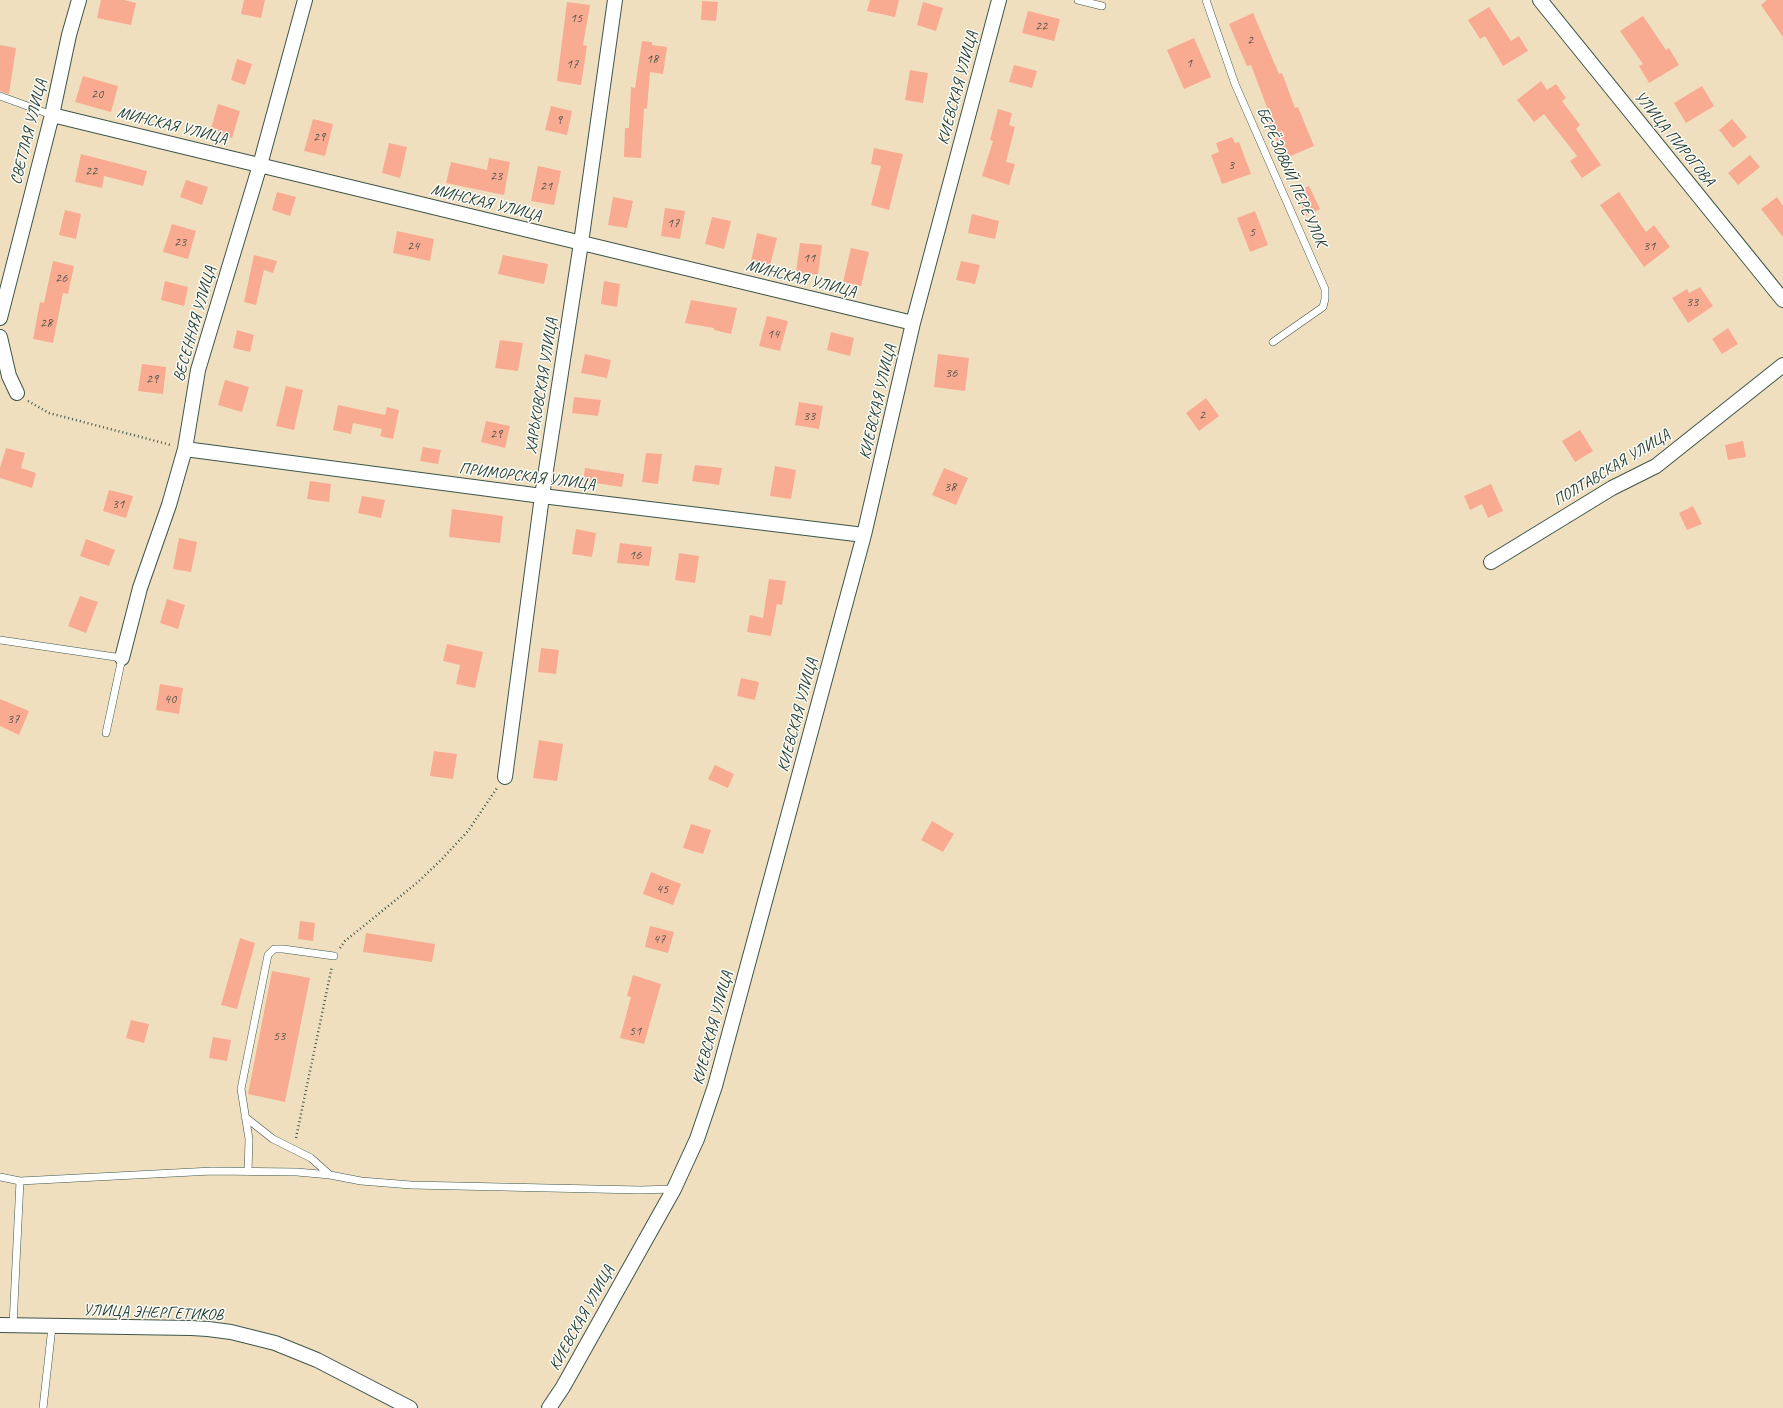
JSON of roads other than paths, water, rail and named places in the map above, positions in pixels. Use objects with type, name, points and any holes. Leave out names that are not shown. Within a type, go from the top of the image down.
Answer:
[{"type":"street","name":"СВЕТЛАЯ УЛИЦА","points":[[0,318],[52,115],[69,34],[78,0]]},
{"type":"street","name":"ВЕСЕННЯЯ УЛИЦА","points":[[122,658],[140,588],[169,506],[185,449],[198,370],[260,165],[305,0]]},
{"type":"street","name":"ХАРЬКОВСКАЯ УЛИЦА","points":[[506,777],[542,496],[615,0]]},
{"type":"street","name":"КИЕВСКАЯ УЛИЦА","points":[[550,1407],[674,1189],[697,1139],[715,1086],[864,535],[913,323],[999,0]]},
{"type":"street","name":"УЛИЦА ПИРОГОВА","points":[[1540,0],[1783,300]]},
{"type":"street","name":"МИНСКАЯ УЛИЦА","points":[[52,115],[913,323]]},
{"type":"street","points":[[0,337],[7,368],[16,393]]},
{"type":"street","name":"ПОЛТАВСКАЯ УЛИЦА","points":[[1491,562],[1612,488],[1656,466],[1783,366]]},
{"type":"street","name":"ПРИМОРСКАЯ УЛИЦА","points":[[185,449],[542,496],[864,535]]},
{"type":"street","name":"УЛИЦА ЭНЕРГЕТИКОВ","points":[[6,1325],[208,1329],[254,1337],[317,1360],[410,1408]]},
{"type":"lane","points":[[1078,0],[1102,6]]},
{"type":"lane","name":"БЕРЁЗОВЫЙ ПЕРЕУЛОК","points":[[1206,0],[1235,84],[1325,289],[1326,300],[1323,308],[1273,342]]},
{"type":"lane","points":[[0,96],[52,115]]},
{"type":"lane","points":[[0,640],[122,658],[106,733]]},
{"type":"lane","points":[[248,1172],[249,1139],[240,1089],[268,955],[274,949],[283,949],[334,956]]},
{"type":"lane","points":[[245,1117],[273,1139],[311,1158],[330,1175]]},
{"type":"lane","points":[[0,1177],[20,1181],[212,1172],[297,1172],[330,1175],[361,1181],[411,1185],[632,1190],[674,1189]]},
{"type":"lane","points":[[6,1325],[20,1181]]},
{"type":"lane","points":[[43,1408],[52,1327]]}]
